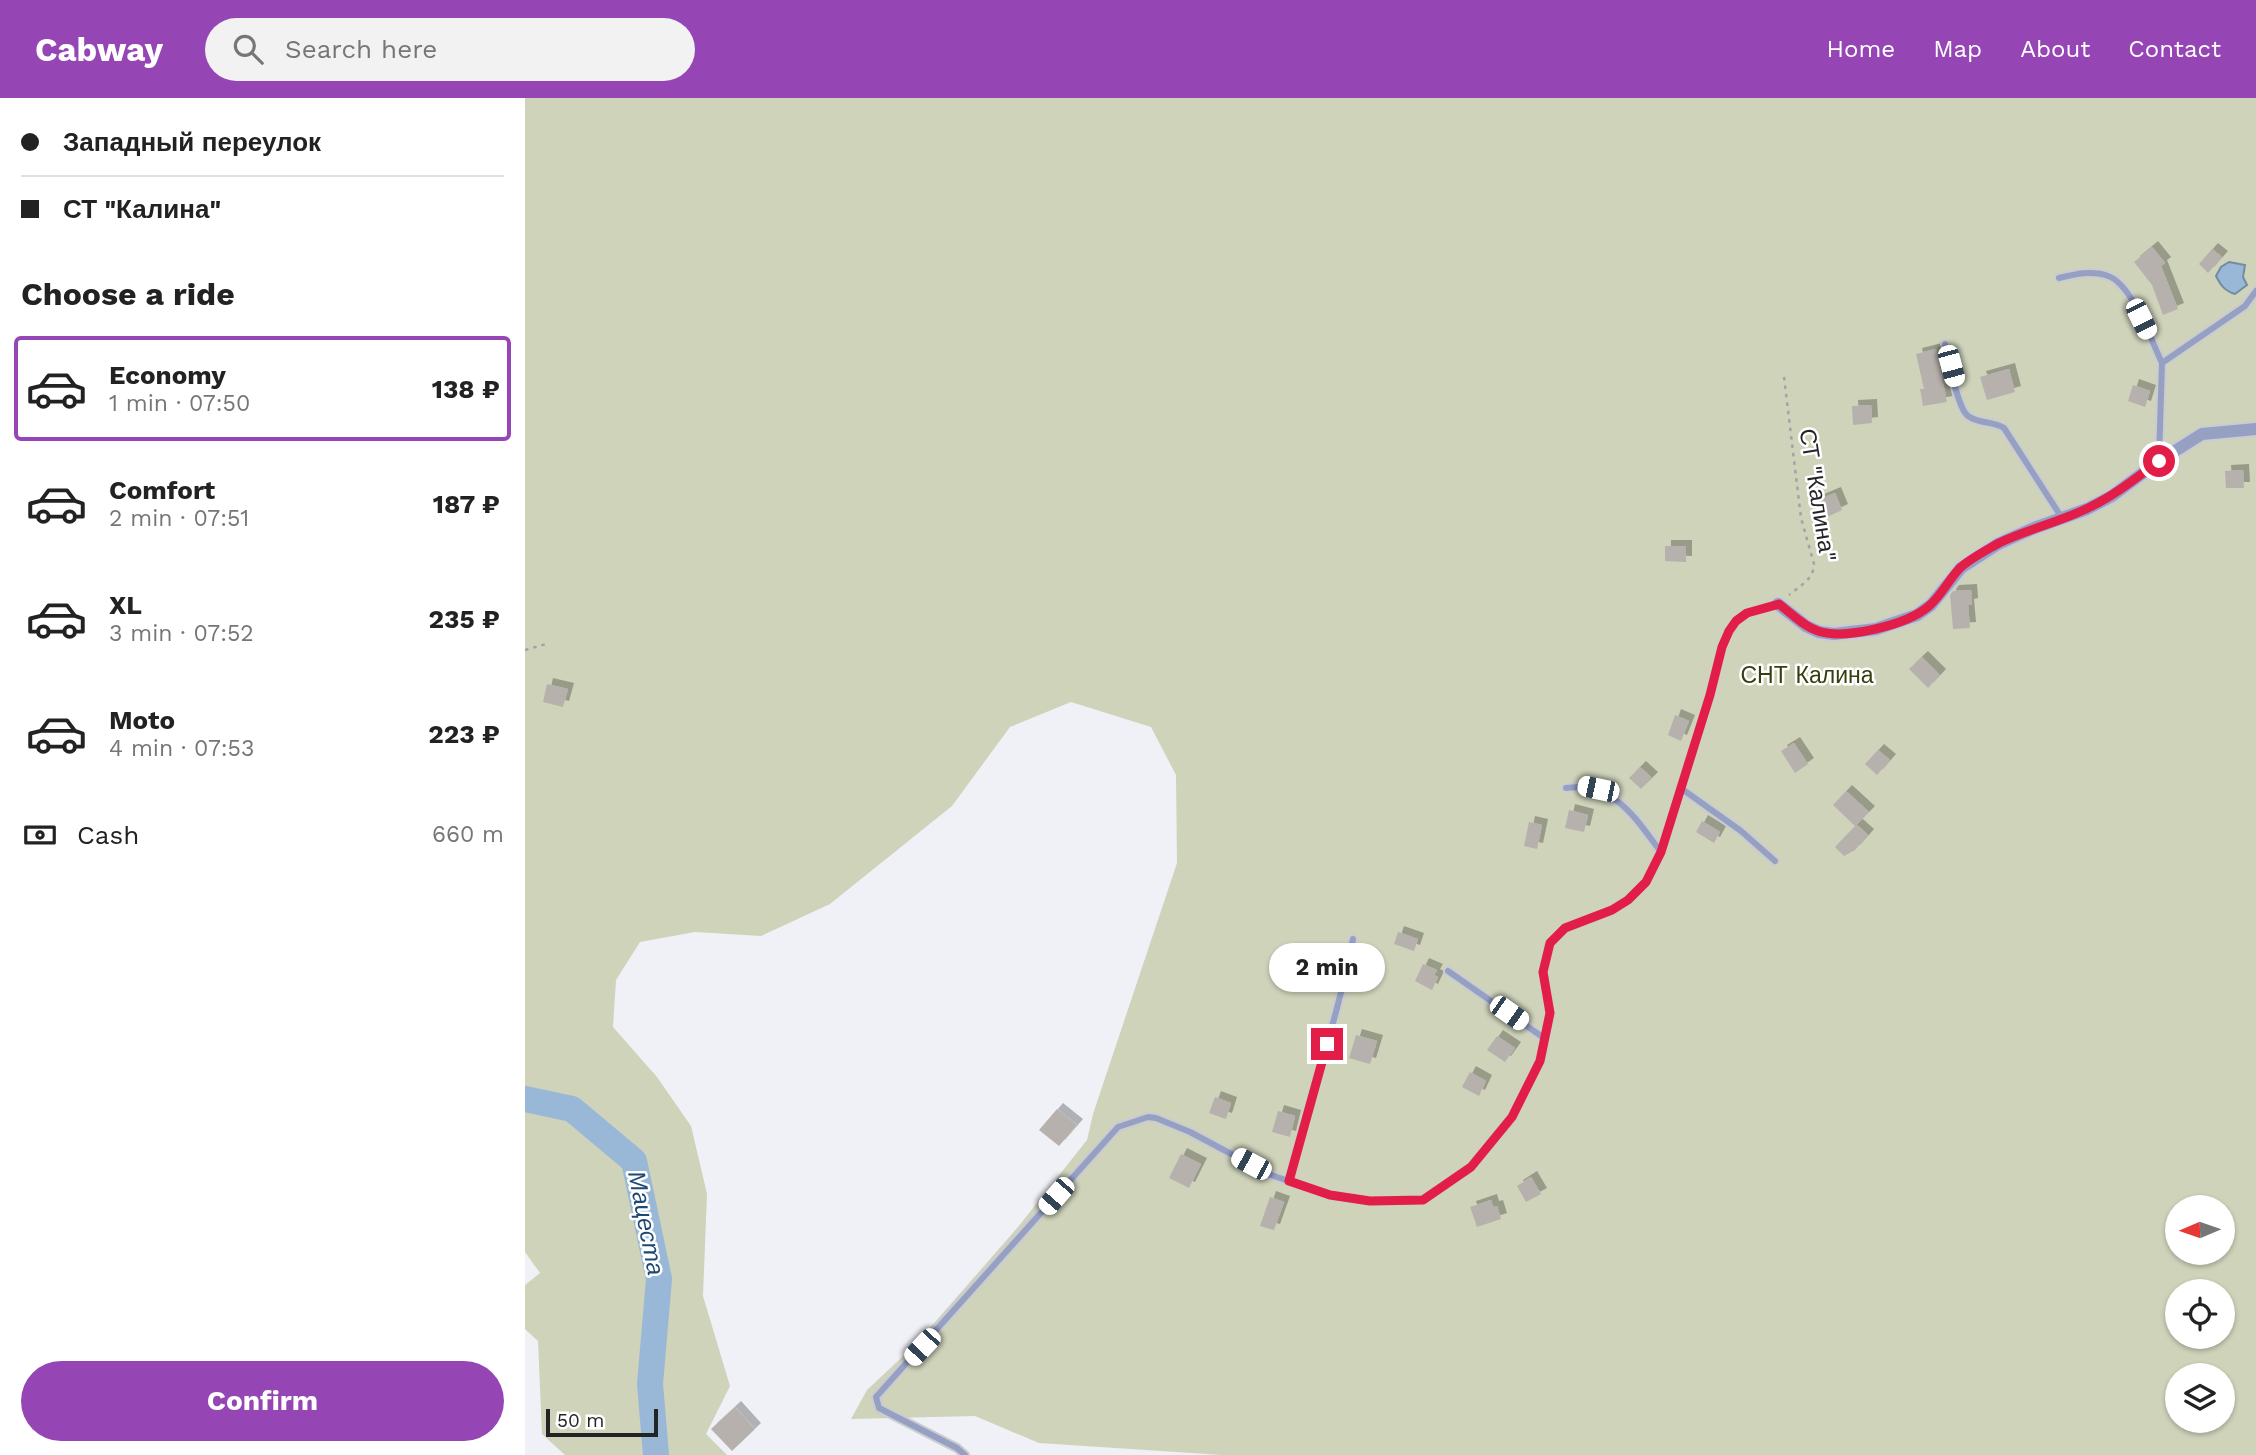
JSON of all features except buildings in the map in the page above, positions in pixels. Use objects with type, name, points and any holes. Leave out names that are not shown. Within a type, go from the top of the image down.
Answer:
[{"type":"street","points":[[1779,604],[1806,626],[1819,632],[1834,634],[1876,629],[1917,615],[1931,605],[1961,568],[1998,544],[2034,527],[2087,509],[2112,496],[2159,461],[2202,435],[2256,429]]},
{"type":"lane","points":[[2060,278],[2081,273],[2111,276],[2122,284],[2130,297],[2162,363],[2159,461]]},
{"type":"lane","points":[[2162,363],[2245,306],[2256,291]]},
{"type":"lane","points":[[1945,344],[1963,410],[1974,419],[1997,423],[2004,428],[2062,518]]},
{"type":"lane","points":[[965,1455],[957,1448],[879,1408],[876,1397],[1118,1127],[1148,1117],[1156,1118],[1190,1132],[1271,1175],[1330,1195],[1370,1201],[1423,1200],[1471,1167],[1512,1117],[1540,1061],[1550,1013],[1543,972],[1550,943],[1565,928],[1612,910],[1628,900],[1646,882],[1661,852],[1682,789],[1722,647],[1729,631],[1736,621],[1747,613],[1779,604]]},
{"type":"lane","points":[[1566,788],[1583,786],[1598,789],[1619,801],[1661,852]]},
{"type":"lane","points":[[1682,789],[1703,807],[1741,831],[1775,862]]},
{"type":"lane","points":[[1289,1181],[1343,992],[1353,939]]},
{"type":"lane","points":[[1448,971],[1544,1038]]},
{"type":"path","name":"СТ \"Калина\"","points":[[1779,604],[1814,572],[1801,518],[1784,377]]},
{"type":"path","points":[[525,650],[546,644]]},
{"type":"green space","name":"СНТ Калина","points":[[525,98],[2256,98],[2256,1455],[1222,1455],[1039,1443],[975,1416],[851,1419],[867,1390],[915,1345],[1018,1227],[1087,1140],[1093,1114],[1177,863],[1176,775],[1151,727],[1071,702],[1010,727],[952,806],[830,904],[761,936],[695,932],[640,942],[616,980],[613,1027],[657,1077],[691,1126],[707,1194],[703,1296],[730,1386],[706,1434],[727,1455],[565,1455],[542,1434],[538,1341],[525,1329],[525,1285],[540,1273],[525,1252]]},
{"type":"water","points":[[2229,262],[2245,265],[2243,277],[2247,285],[2235,294],[2224,288],[2216,276],[2221,267]]},
{"type":"waterway","name":"Мацеста","points":[[525,1099],[572,1109],[634,1161],[659,1279],[650,1384],[656,1455]]},
{"type":"route","points":[[1327,1044],[1289,1181],[1330,1195],[1370,1201],[1423,1200],[1471,1167],[1512,1117],[1540,1061],[1550,1013],[1543,972],[1550,943],[1565,928],[1612,910],[1628,900],[1646,882],[1661,852],[1710,695],[1722,647],[1736,621],[1747,613],[1779,604],[1806,626],[1819,632],[1834,634],[1876,629],[1917,615],[1931,605],[1961,568],[1998,544],[2034,527],[2087,509],[2112,496],[2159,461]]}]
